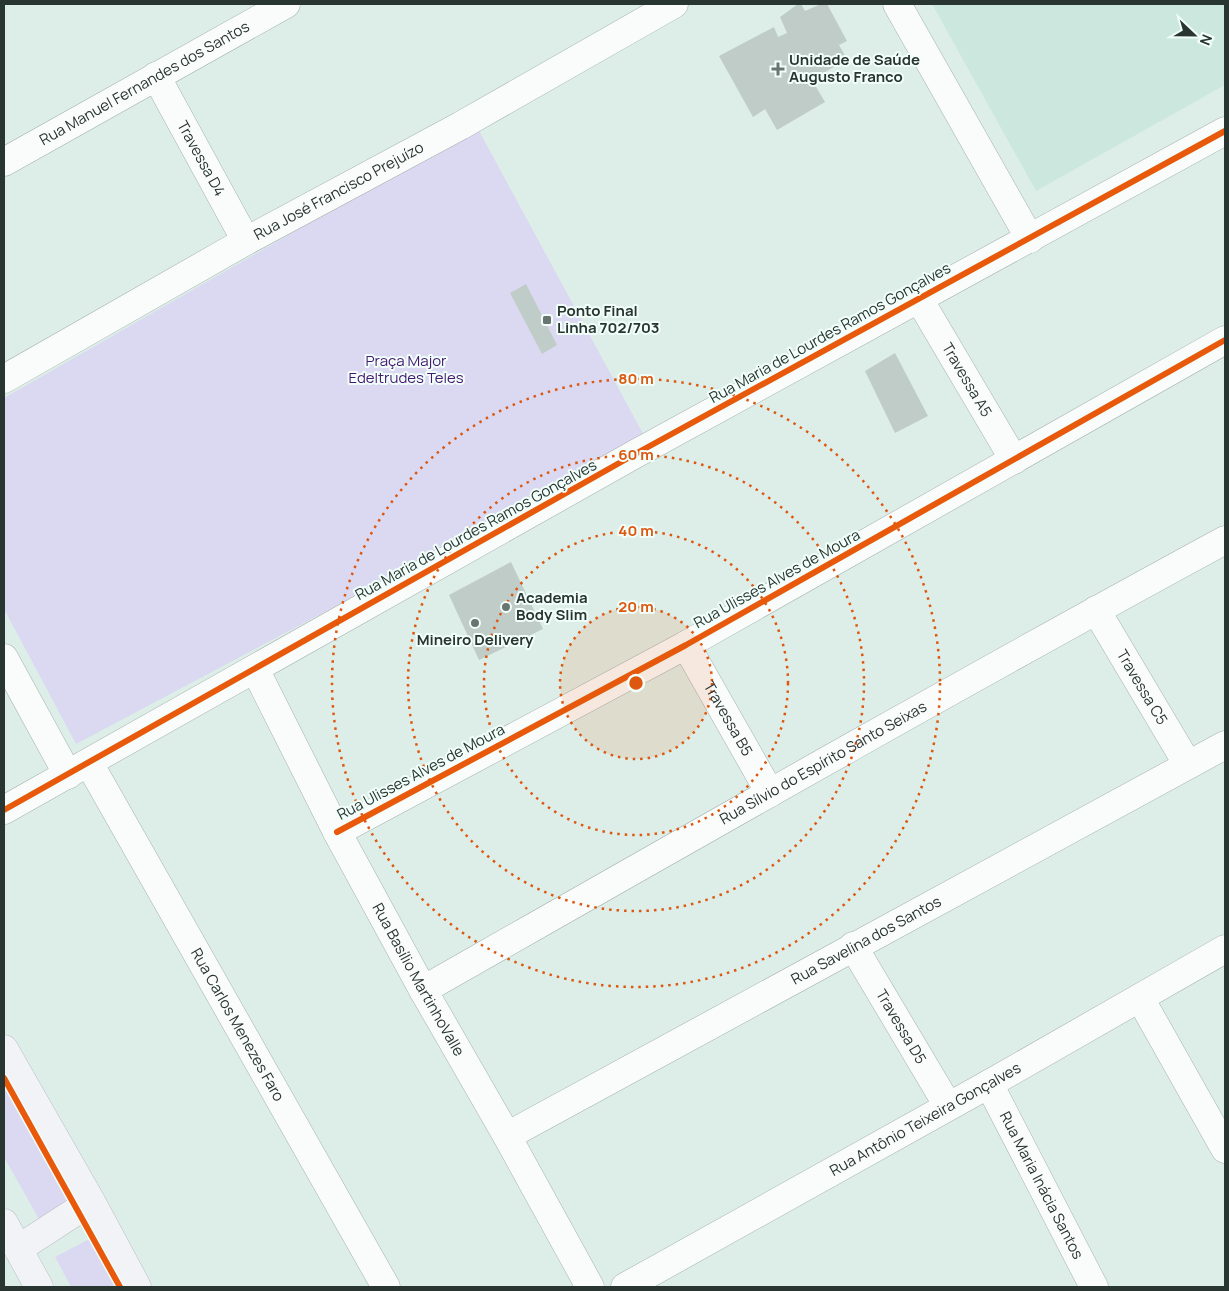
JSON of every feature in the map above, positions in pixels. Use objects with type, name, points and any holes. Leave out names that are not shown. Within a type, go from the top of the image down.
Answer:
[{"type":"main road","points":[[4,1049],[92,1203],[137,1287]]},
{"type":"main road","points":[[18,1249],[92,1203]]},
{"type":"main road","points":[[4,1223],[40,1287]]},
{"type":"street","name":"Rua Manuel Fernandes dos Santos","points":[[4,162],[286,4]]},
{"type":"street","name":"Rua José Francisco Prejuízo","points":[[4,379],[246,241],[460,126],[674,4]]},
{"type":"street","points":[[897,4],[1030,239]]},
{"type":"street","name":"Travessa D4","points":[[156,76],[246,241]]},
{"type":"street","name":"Rua Maria de Lourdes Ramos Gonçalves","points":[[4,810],[637,452],[1225,131]]},
{"type":"street","name":"Travessa A5","points":[[919,299],[1014,460]]},
{"type":"street","name":"Rua Ulisses Alves de Moura","points":[[337,832],[686,645],[1225,340]]},
{"type":"street","name":"Rua Sílvio do Espírito Santo Seixas","points":[[423,990],[1096,610],[1225,540]]},
{"type":"street","name":"Travessa C5","points":[[1096,610],[1188,765]]},
{"type":"street","name":"Travessa B5","points":[[686,645],[770,793]]},
{"type":"street","name":"Rua Carlos Menezes Faro","points":[[4,658],[78,769],[386,1287]]},
{"type":"street","name":"Rua Basílio MartinhoValle","points":[[254,669],[337,832],[423,990],[507,1136],[590,1287]]},
{"type":"street","name":"Rua Savelina dos Santos","points":[[507,1136],[1225,744]]},
{"type":"street","name":"Travessa D5","points":[[854,946],[948,1106]]},
{"type":"street","name":"Rua Antônio Teixeira Gonçalves","points":[[625,1287],[989,1084],[1225,949]]},
{"type":"street","points":[[1140,998],[1225,1149]]},
{"type":"street","name":"Rua Maria Inácia Santos","points":[[989,1084],[1094,1287]]},
{"type":"shaded area","points":[[932,4],[1225,4],[1225,85],[1036,191]]},
{"type":"green space","name":"Praça Major Edeltrudes Teles","points":[[477,127],[647,441],[76,744],[4,609],[4,398]]},
{"type":"green space","points":[[4,1067],[78,1196],[40,1221],[4,1157]]},
{"type":"green space","points":[[97,1235],[126,1287],[71,1287],[55,1257]]},
{"type":"building","name":"Unidade de Saúde Augusto Franco","points":[[798,4],[801,4],[805,11],[821,4],[827,4],[847,41],[839,45],[847,59],[812,80],[825,102],[777,130],[765,109],[753,117],[719,56],[774,27],[778,37],[787,33],[780,17]]},
{"type":"building","points":[[526,284],[557,345],[542,354],[510,293]]},
{"type":"building","points":[[895,353],[928,416],[895,433],[865,371]]},
{"type":"building","name":"Academia Body Slim","points":[[511,562],[543,629],[479,660],[449,595]]},
{"type":"cycle path","points":[[4,810],[637,453],[1225,131]]},
{"type":"cycle path","points":[[337,832],[686,645],[1225,340]]},
{"type":"cycle path","points":[[4,1078],[120,1287]]},
{"type":"place","name":"Unidade de Saúde Augusto Franco","points":[[778,69]]},
{"type":"place","name":"Ponto Final Linha 702/703","points":[[547,320]]},
{"type":"place","name":"Academia Body Slim","points":[[506,607]]},
{"type":"place","name":"Mineiro Delivery","points":[[475,623]]}]
